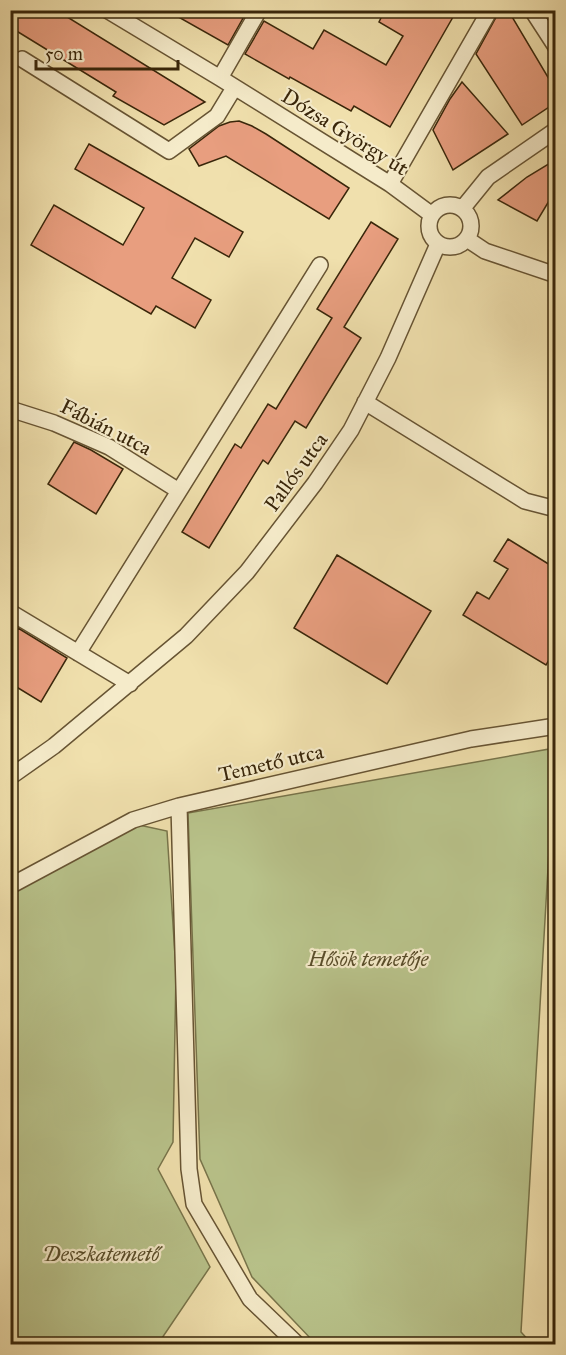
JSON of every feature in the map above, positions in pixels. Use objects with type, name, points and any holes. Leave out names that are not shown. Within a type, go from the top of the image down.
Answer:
[{"type":"street","name":"Dózsa György út","points":[[107,10],[390,184],[432,214]]},
{"type":"street","points":[[220,78],[259,10]]},
{"type":"street","points":[[390,184],[490,10]]},
{"type":"street","points":[[532,10],[555,47]]},
{"type":"street","points":[[22,59],[169,151],[217,116],[234,88]]},
{"type":"street","points":[[462,208],[488,177],[555,129]]},
{"type":"street","points":[[453,205],[462,208],[468,214],[471,222],[471,231],[467,239],[460,245],[452,247],[438,244],[429,231],[432,214],[437,209],[446,206],[453,205]]},
{"type":"street","points":[[467,239],[485,251],[555,275]]},
{"type":"street","name":"Pallós utca","points":[[10,777],[54,746],[186,636],[247,572],[315,483],[351,430],[406,318],[438,244]]},
{"type":"street","points":[[78,653],[320,265]]},
{"type":"street","points":[[365,402],[525,501],[555,509]]},
{"type":"street","name":"Fábián utca","points":[[10,409],[54,423],[109,447],[179,491]]},
{"type":"street","points":[[10,612],[130,684]]},
{"type":"street","name":"Temető utca","points":[[10,886],[134,820],[179,806],[471,739],[555,726]]},
{"type":"street","points":[[179,806],[189,1169],[194,1204],[250,1299],[297,1344]]},
{"type":"green space","name":"Hősök temetője","points":[[555,748],[521,1332],[532,1344],[319,1344],[312,1340],[252,1277],[200,1159],[188,813]]},
{"type":"green space","name":"Deszkatemető","points":[[139,825],[167,831],[176,971],[173,1142],[158,1169],[210,1267],[158,1344],[11,1344],[11,893]]},
{"type":"building","points":[[10,10],[56,10],[205,102],[164,125],[113,96],[116,92],[10,27]]},
{"type":"building","points":[[166,10],[247,10],[247,11],[228,45]]},
{"type":"building","points":[[385,10],[457,10],[390,127],[354,106],[351,111],[245,54],[264,21],[313,49],[324,30],[386,65],[403,36],[379,22]]},
{"type":"building","points":[[500,10],[508,10],[555,89],[555,103],[522,125],[476,54]]},
{"type":"building","points":[[462,82],[508,134],[453,170],[433,130]]},
{"type":"building","points":[[239,121],[266,134],[349,188],[329,219],[226,156],[199,166],[189,149],[219,126]]},
{"type":"building","points":[[89,144],[243,232],[229,257],[195,238],[172,278],[211,300],[195,328],[156,306],[151,314],[31,245],[54,205],[123,245],[144,208],[75,169]]},
{"type":"building","points":[[555,160],[555,191],[537,221],[498,200],[527,177]]},
{"type":"building","points":[[371,222],[398,239],[344,327],[361,338],[306,428],[295,421],[268,464],[263,460],[209,548],[182,532],[235,444],[241,448],[268,404],[276,409],[332,318],[317,309]]},
{"type":"building","points":[[74,442],[123,469],[96,514],[48,484]]},
{"type":"building","points":[[508,539],[555,568],[555,649],[546,665],[463,615],[477,592],[489,599],[508,569],[494,561]]},
{"type":"building","points":[[337,555],[431,611],[387,684],[294,628]]},
{"type":"building","points":[[18,628],[67,658],[41,702],[10,683],[10,641]]}]
